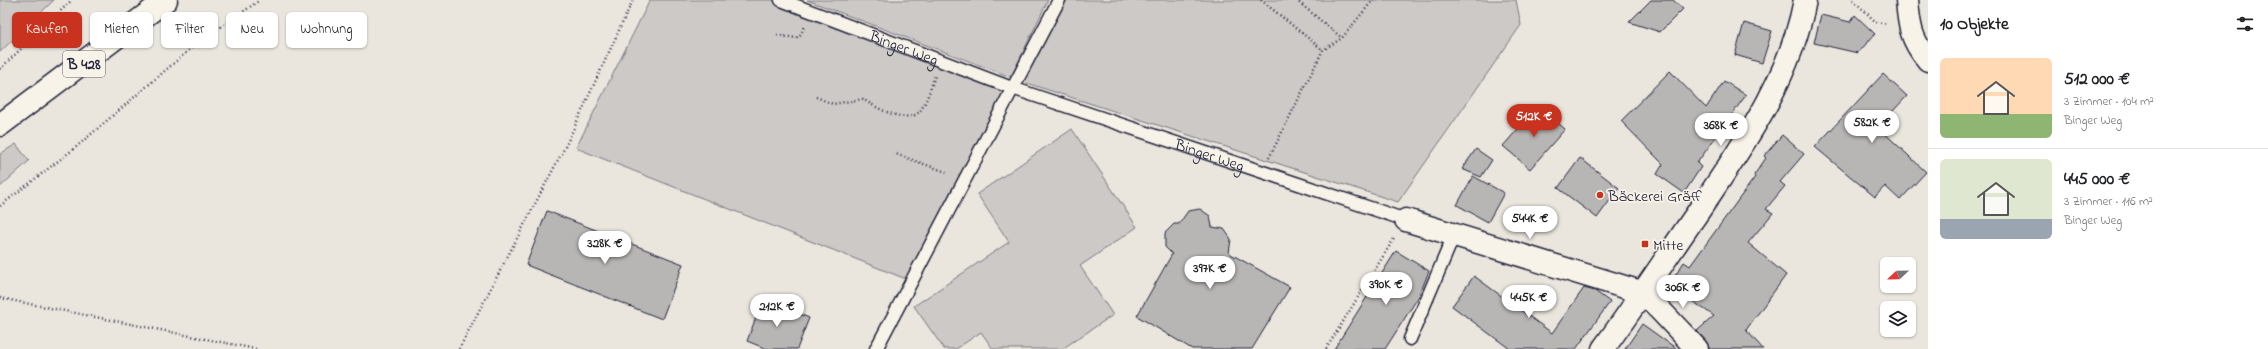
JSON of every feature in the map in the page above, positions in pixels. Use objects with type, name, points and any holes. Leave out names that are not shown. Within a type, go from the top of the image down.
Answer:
[{"type":"main road","name":"B 428","points":[[0,125],[166,0]]},
{"type":"main road","points":[[1602,349],[1644,293],[1762,115],[1787,61],[1805,0]]},
{"type":"main road","points":[[1907,0],[1909,28],[1918,48],[1928,60]]},
{"type":"main road","name":"Binger Weg","points":[[1406,220],[1644,293]]},
{"type":"main road","points":[[1644,293],[1697,349]]},
{"type":"lane","name":"Binger Weg","points":[[781,0],[1012,88],[1406,220]]},
{"type":"lane","points":[[876,349],[1059,0]]},
{"type":"lane","points":[[1410,339],[1454,235]]},
{"type":"path","points":[[0,69],[72,0]]},
{"type":"path","points":[[0,206],[75,148],[195,45],[260,0]]},
{"type":"path","points":[[459,349],[567,143],[634,0]]},
{"type":"path","points":[[1261,0],[1323,50]]},
{"type":"path","points":[[1296,0],[1342,38]]},
{"type":"path","points":[[1263,171],[1323,50],[1342,38],[1373,0]]},
{"type":"path","points":[[1853,0],[1876,22],[1909,28]]},
{"type":"path","points":[[777,35],[796,38]]},
{"type":"path","points":[[816,97],[833,104],[863,99],[880,110],[902,116],[913,116],[920,111],[942,61]]},
{"type":"path","points":[[892,153],[965,179]]},
{"type":"path","points":[[1326,349],[1406,220]]},
{"type":"path","points":[[0,298],[256,349]]},
{"type":"shaded area","points":[[0,0],[54,0],[42,12],[12,12],[12,40],[0,52]]},
{"type":"shaded area","points":[[650,0],[781,0],[1012,88],[911,281],[576,148]]},
{"type":"shaded area","points":[[807,0],[1048,0],[1011,77]]},
{"type":"shaded area","points":[[1067,0],[1516,0],[1521,25],[1398,202],[1020,81]]},
{"type":"shaded area","points":[[1072,129],[1137,227],[1080,266],[1113,315],[1062,349],[993,349],[981,332],[956,349],[944,349],[914,306],[1009,242],[977,194]]},
{"type":"shaded area","points":[[16,144],[29,161],[0,187],[0,154]]},
{"type":"building","points":[[1651,0],[1673,0],[1683,9],[1660,32],[1629,22]]},
{"type":"building","points":[[1821,15],[1850,22],[1855,15],[1875,34],[1858,53],[1814,43]]},
{"type":"building","points":[[1744,23],[1772,31],[1762,63],[1735,55]]},
{"type":"building","points":[[1670,71],[1706,108],[1724,81],[1746,95],[1697,163],[1701,167],[1684,193],[1657,174],[1663,164],[1621,121]]},
{"type":"building","points":[[1883,74],[1907,96],[1878,127],[1926,172],[1900,200],[1885,186],[1875,197],[1815,147]]},
{"type":"building","points":[[1538,106],[1565,129],[1530,169],[1503,146]]},
{"type":"building","points":[[1782,135],[1804,154],[1780,182],[1785,186],[1766,209],[1773,213],[1748,243],[1786,275],[1746,330],[1763,349],[1709,349],[1706,341],[1697,331],[1714,316],[1669,285],[1684,262],[1690,266],[1755,177],[1754,175],[1766,158],[1764,156]]},
{"type":"building","points":[[1476,149],[1492,160],[1481,177],[1462,169]]},
{"type":"building","points":[[1580,158],[1619,188],[1597,218],[1558,188]]},
{"type":"building","points":[[1473,176],[1504,193],[1488,222],[1457,205]]},
{"type":"building","points":[[1200,209],[1210,216],[1212,227],[1224,229],[1231,239],[1229,253],[1290,287],[1252,349],[1192,349],[1137,316],[1172,254],[1165,247],[1165,233],[1174,224],[1179,224],[1188,211]]},
{"type":"building","points":[[547,211],[683,264],[662,319],[526,265]]},
{"type":"building","points":[[1396,251],[1429,271],[1419,296],[1385,349],[1334,349]]},
{"type":"building","points":[[1474,276],[1552,333],[1584,288],[1595,291],[1610,302],[1576,349],[1510,349],[1452,306]]},
{"type":"building","points":[[763,299],[809,318],[797,349],[767,349],[747,341]]},
{"type":"building","points":[[1642,324],[1677,349],[1625,349]]},
{"type":"place","name":"Bäckerei Gräff","points":[[1600,195]]},
{"type":"place","name":"Mitte","points":[[1645,244]]}]
